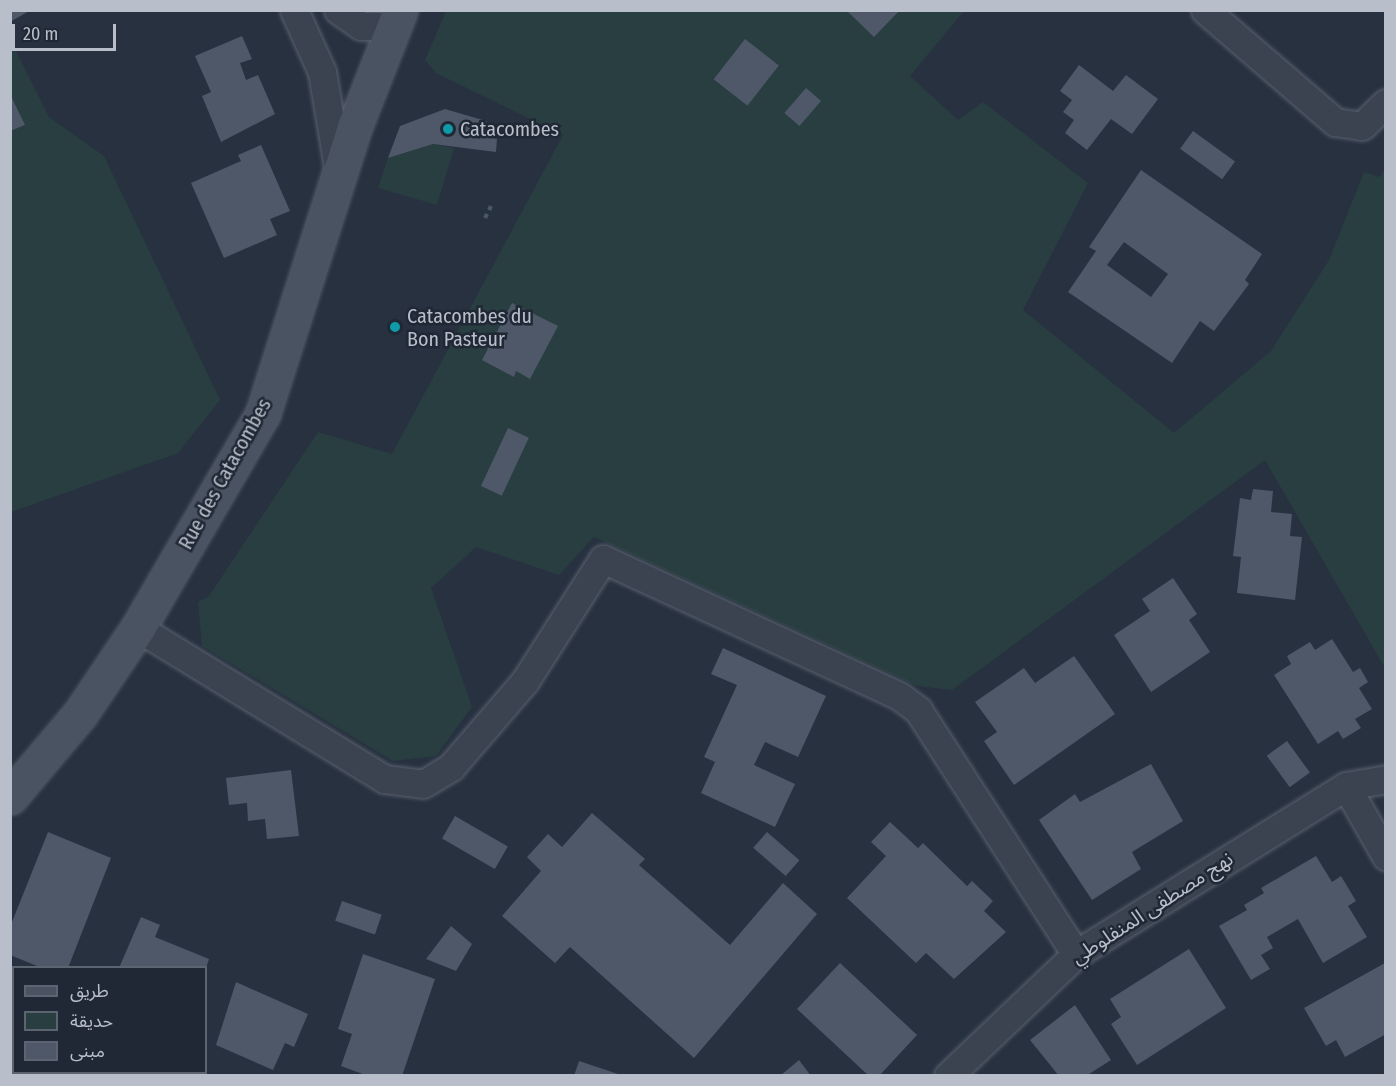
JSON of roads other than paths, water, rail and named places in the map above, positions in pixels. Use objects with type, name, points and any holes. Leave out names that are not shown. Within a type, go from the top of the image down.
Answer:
[{"type":"main road","name":"Rue des Catacombes","points":[[10,797],[80,714],[138,628],[263,413],[339,176],[398,14]]},
{"type":"street","points":[[294,10],[322,72],[339,176]]},
{"type":"street","points":[[338,10],[362,26],[398,14]]},
{"type":"street","points":[[1205,10],[1335,122],[1362,126],[1386,103]]},
{"type":"street","points":[[138,628],[384,779],[423,784],[451,767],[525,681],[603,559],[899,696],[918,710],[1076,954]]},
{"type":"street","points":[[1386,779],[1346,786],[1386,856]]},
{"type":"street","name":"نهج مصطفى المنفلوطي","points":[[958,1072],[1076,954],[1346,786]]},
{"type":"place","name":"Catacombes","points":[[448,129]]},
{"type":"place","name":"Catacombes du Bon Pasteur","points":[[395,327]]}]
